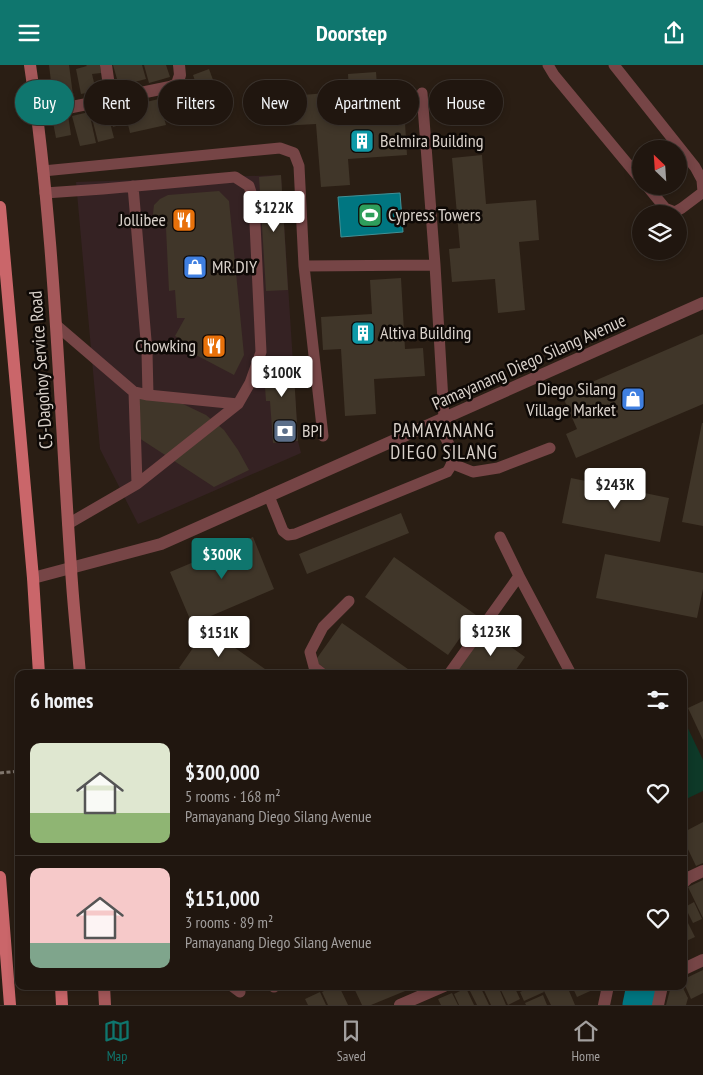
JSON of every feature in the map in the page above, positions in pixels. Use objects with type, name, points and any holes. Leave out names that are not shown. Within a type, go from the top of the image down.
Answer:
[{"type":"main road","name":"C5-Dagohoy Service Road","points":[[30,65],[32,80]]},
{"type":"main road","name":"C5-Dagohoy Service Road","points":[[39,125],[56,325],[71,569],[80,670]]},
{"type":"main road","points":[[0,207],[33,578],[39,670]]},
{"type":"main road","points":[[0,877],[10,1005]]},
{"type":"main road","points":[[61,990],[62,1005]]},
{"type":"main road","points":[[104,990],[105,1005]]},
{"type":"street","points":[[106,65],[108,80]]},
{"type":"street","points":[[148,91],[177,84],[180,75],[179,65]]},
{"type":"street","name":"Pamayanang Diego Silang Avenue","points":[[33,578],[161,544],[703,303]]},
{"type":"street","points":[[687,879],[703,871]]},
{"type":"street","points":[[687,968],[703,960]]},
{"type":"street","points":[[400,1005],[435,990]]},
{"type":"street","points":[[604,1005],[607,990]]},
{"type":"street","points":[[658,1005],[661,990]]},
{"type":"lane","points":[[548,65],[554,75],[632,169]]},
{"type":"lane","points":[[614,65],[674,140]]},
{"type":"lane","points":[[270,496],[283,531],[288,535],[295,535],[447,472],[453,464],[454,455],[440,420],[435,265],[422,93]]},
{"type":"lane","points":[[43,171],[280,148],[294,153],[299,166],[304,266],[323,436]]},
{"type":"lane","points":[[654,195],[665,208],[675,212],[702,191],[702,180],[688,158]]},
{"type":"lane","points":[[45,193],[235,177],[249,186],[254,202],[261,352],[250,383],[238,404],[137,484],[68,524]]},
{"type":"lane","points":[[133,186],[147,352],[148,395]]},
{"type":"lane","points":[[304,266],[435,265]]},
{"type":"lane","points":[[56,325],[134,392],[238,404]]},
{"type":"lane","points":[[134,392],[137,484]]},
{"type":"lane","points":[[453,464],[473,472],[498,468],[550,449]]},
{"type":"lane","points":[[500,537],[569,670]]},
{"type":"lane","points":[[452,670],[519,576]]},
{"type":"lane","points":[[318,670],[314,667],[310,652],[323,627],[349,601]]},
{"type":"path","points":[[0,773],[15,771]]},
{"type":"shaded area","points":[[281,175],[298,441],[301,453],[138,524],[100,449],[76,182]]},
{"type":"green space","points":[[687,726],[703,760],[703,791],[687,799]]},
{"type":"water","name":"Cypress Towers","points":[[400,193],[403,232],[341,237],[338,197]]},
{"type":"building","points":[[49,65],[69,65],[71,80],[51,80]]},
{"type":"building","points":[[100,65],[101,73],[92,74],[93,80],[84,80],[84,93],[81,94],[76,69]]},
{"type":"building","points":[[113,65],[142,65],[146,79],[117,80]]},
{"type":"building","points":[[144,65],[166,65],[170,77],[149,83]]},
{"type":"building","points":[[209,69],[213,80],[195,80],[193,75]]},
{"type":"building","points":[[376,72],[377,80],[348,80],[348,74]]},
{"type":"building","points":[[317,94],[317,125],[405,125],[407,155],[348,159],[350,185],[321,187],[316,124],[307,124],[307,95]]},
{"type":"building","points":[[158,99],[158,125],[166,125],[130,133],[128,125],[148,125],[148,102]]},
{"type":"building","points":[[84,113],[84,125],[92,125],[96,143],[80,146],[74,124],[74,116]]},
{"type":"building","points":[[54,125],[70,125],[71,135],[56,138]]},
{"type":"building","points":[[94,125],[111,125],[114,138],[98,142]]},
{"type":"building","points":[[482,155],[486,204],[536,200],[539,240],[519,242],[525,310],[498,313],[495,279],[452,282],[449,249],[460,248],[452,158]]},
{"type":"building","points":[[281,175],[288,290],[266,291],[259,177]]},
{"type":"building","points":[[219,191],[229,201],[244,355],[234,375],[179,346],[182,340],[175,336],[185,318],[177,318],[175,290],[169,291],[166,228],[156,222],[153,214],[154,205],[168,195]]},
{"type":"building","name":"Altiva Building","points":[[401,278],[405,349],[423,348],[425,376],[374,379],[376,414],[345,416],[341,349],[323,350],[321,317],[372,314],[370,280]]},
{"type":"building","name":"Diego Silang Village Market","points":[[703,334],[703,404],[576,458],[566,434],[577,429],[562,395]]},
{"type":"building","points":[[293,357],[298,441],[273,443],[270,401],[266,401],[263,359]]},
{"type":"building","points":[[137,398],[183,404],[206,415],[224,430],[249,470],[214,487],[136,436]]},
{"type":"building","points":[[703,423],[703,526],[682,522]]},
{"type":"building","points":[[571,478],[669,498],[660,542],[562,523]]},
{"type":"building","points":[[401,513],[409,533],[307,574],[299,554]]},
{"type":"building","points":[[253,537],[274,589],[192,624],[170,572]]},
{"type":"building","points":[[605,554],[703,573],[703,589],[697,618],[596,598]]},
{"type":"building","points":[[394,557],[476,615],[448,655],[365,597]]},
{"type":"building","points":[[342,623],[409,670],[327,670],[315,661]]},
{"type":"building","points":[[207,628],[266,670],[182,670],[179,668]]},
{"type":"building","points":[[486,629],[525,657],[516,670],[457,670]]},
{"type":"building","points":[[703,701],[703,740],[688,708]]},
{"type":"building","points":[[703,822],[703,863],[696,866],[687,847],[687,830]]},
{"type":"building","points":[[703,880],[703,918],[688,887]]},
{"type":"building","points":[[694,902],[702,919],[693,923],[687,911],[687,906]]},
{"type":"building","points":[[687,921],[695,937],[687,941]]},
{"type":"building","points":[[703,970],[703,993],[691,999],[687,990],[687,978]]},
{"type":"building","points":[[326,990],[341,990],[348,1005],[328,1005],[322,992]]},
{"type":"building","points":[[355,990],[408,990],[371,1005],[362,1005]]},
{"type":"building","points":[[467,990],[474,1005],[459,1005],[454,994]]},
{"type":"building","points":[[470,990],[482,990],[489,1005],[477,1005]]},
{"type":"building","points":[[484,990],[500,990],[506,1005],[491,1005]]},
{"type":"building","points":[[501,990],[516,990],[520,999],[508,1005]]},
{"type":"building","points":[[524,990],[543,990],[544,992],[524,1001],[520,992]]},
{"type":"building","points":[[569,990],[575,1005],[551,1005],[544,991]]},
{"type":"building","points":[[574,990],[593,990],[577,997]]},
{"type":"building","points":[[670,990],[684,990],[688,998],[686,1005],[666,1005]]},
{"type":"building","points":[[320,992],[326,1005],[308,1005],[305,999]]},
{"type":"building","points":[[452,993],[458,1005],[441,1005],[438,999]]},
{"type":"building","points":[[543,995],[547,1005],[526,1005],[525,1003]]},
{"type":"waterway","points":[[640,1005],[643,990]]},
{"type":"place","name":"Belmira Building","points":[[362,141]]},
{"type":"place","name":"Cypress Towers","points":[[370,215]]},
{"type":"place","name":"Jollibee","points":[[184,220]]},
{"type":"place","name":"MR.DIY","points":[[195,267]]},
{"type":"place","name":"Altiva Building","points":[[363,333]]},
{"type":"place","name":"Chowking","points":[[214,346]]},
{"type":"place","name":"Diego Silang Village Market","points":[[633,399]]},
{"type":"place","name":"BPI","points":[[285,431]]},
{"type":"district","name":"PAMAYANANG DIEGO SILANG","points":[[444,441]]}]
